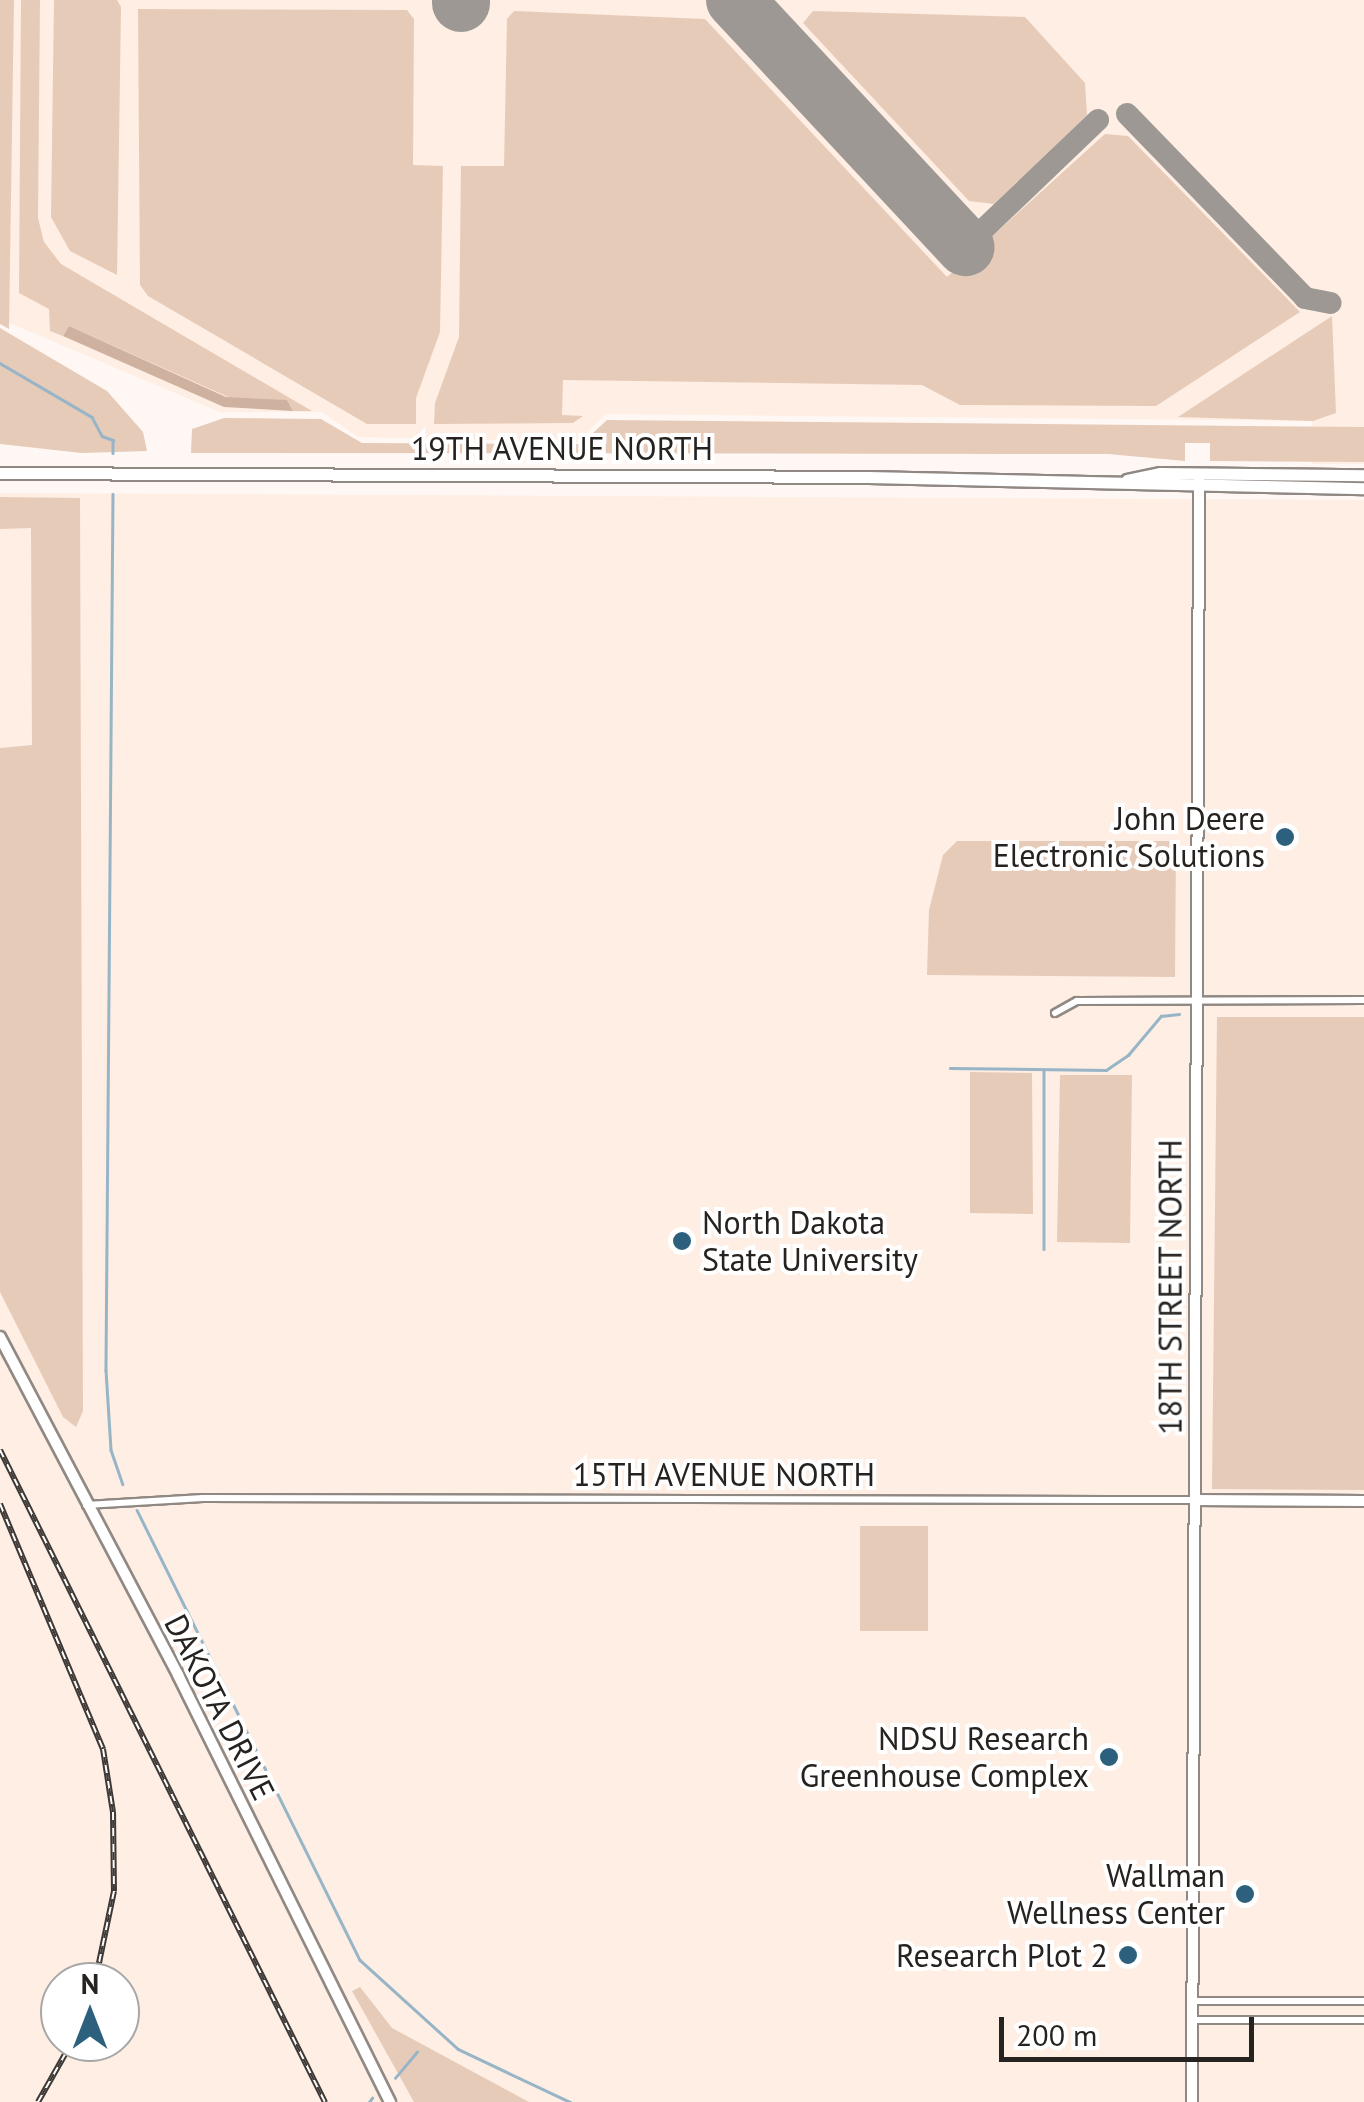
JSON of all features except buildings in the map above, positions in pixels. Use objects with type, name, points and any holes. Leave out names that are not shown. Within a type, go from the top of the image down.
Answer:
[{"type":"main road","name":"19TH AVENUE NORTH","points":[[0,473],[1123,481],[1200,488],[1364,488]]},
{"type":"main road","name":"19TH AVENUE NORTH","points":[[1123,481],[1199,473],[1364,475]]},
{"type":"street","name":"18TH STREET NORTH","points":[[1192,2102],[1199,473]]},
{"type":"street","points":[[1055,1013],[1077,1001],[1364,1000]]},
{"type":"street","name":"DAKOTA DRIVE","points":[[0,1337],[84,1505],[178,1675],[390,2102]]},
{"type":"street","name":"15TH AVENUE NORTH","points":[[84,1505],[203,1498],[1364,1501]]},
{"type":"street","points":[[1192,2001],[1364,2002]]},
{"type":"street","points":[[1192,2020],[1364,2020]]},
{"type":"shaded area","points":[[0,0],[1364,0],[1364,464],[1312,464],[1312,421],[606,414],[577,442],[358,437],[322,412],[220,412],[0,319]]},
{"type":"shaded area","points":[[0,0],[14,0],[9,329],[0,324]]},
{"type":"shaded area","points":[[21,0],[40,0],[38,218],[44,242],[61,264],[312,411],[293,411],[287,400],[235,400],[69,326],[63,336],[50,331],[49,309],[19,293]]},
{"type":"shaded area","points":[[54,0],[117,0],[121,7],[117,275],[70,251],[51,217]]},
{"type":"shaded area","points":[[138,9],[407,10],[414,19],[413,165],[443,166],[440,332],[416,398],[416,424],[367,424],[148,296],[140,285]]},
{"type":"shaded area","points":[[514,11],[705,19],[947,277],[1105,134],[1128,136],[1300,312],[1156,406],[960,405],[922,385],[563,380],[562,415],[583,416],[573,423],[434,424],[435,403],[459,337],[461,166],[504,166],[507,19]]},
{"type":"shaded area","points":[[813,11],[1025,17],[1085,83],[1087,115],[994,204],[969,201],[803,23]]},
{"type":"shaded area","points":[[1332,316],[1336,413],[1313,421],[1178,417]]},
{"type":"shaded area","points":[[69,326],[226,397],[287,400],[293,411],[224,407],[63,336]]},
{"type":"shaded area","points":[[0,328],[107,391],[143,432],[147,451],[82,453],[0,444]]},
{"type":"shaded area","points":[[224,418],[321,419],[362,443],[581,444],[607,420],[1364,427],[1364,462],[1210,461],[1210,443],[1185,443],[1185,461],[1108,454],[191,453],[192,429]]},
{"type":"shaded area","name":"North Dakota State University","points":[[0,493],[1364,500],[1364,2102],[0,2102]]},
{"type":"shaded area","points":[[0,497],[80,498],[83,1411],[76,1427],[63,1417],[0,1292],[0,748],[32,745],[31,528],[0,529]]},
{"type":"shaded area","points":[[957,841],[1176,841],[1175,977],[927,975],[929,910],[943,855]]},
{"type":"shaded area","points":[[1217,1017],[1364,1017],[1364,1490],[1212,1489]]},
{"type":"shaded area","points":[[970,1072],[1032,1073],[1033,1214],[970,1213]]},
{"type":"shaded area","points":[[1060,1075],[1132,1075],[1130,1243],[1057,1242]]},
{"type":"shaded area","points":[[860,1526],[928,1526],[928,1631],[860,1631]]},
{"type":"shaded area","points":[[360,1987],[392,2028],[529,2102],[414,2102],[352,1991]]},
{"type":"waterway","points":[[0,363],[92,417],[102,436],[113,440],[113,453]]},
{"type":"waterway","points":[[113,494],[106,1370],[111,1450],[123,1484]]},
{"type":"waterway","points":[[950,1068],[1106,1070],[1128,1055],[1161,1016],[1179,1014]]},
{"type":"waterway","points":[[1044,1070],[1044,1249]]},
{"type":"waterway","points":[[137,1510],[360,1960],[458,2049],[570,2102]]},
{"type":"waterway","points":[[395,2078],[417,2052]]},
{"type":"waterway","points":[[369,2102],[372,2098]]},
{"type":"taxiway","points":[[1127,114],[1305,298],[1331,303]]},
{"type":"taxiway","points":[[965,247],[1098,120]]},
{"type":"runway","points":[[735,0],[965,247]]},
{"type":"railway","points":[[0,1450],[325,2102]]},
{"type":"railway","points":[[0,1504],[103,1749],[113,1812],[114,1891],[99,1962]]},
{"type":"railway","points":[[38,2102],[61,2062]]},
{"type":"place","name":"John Deere Electronic Solutions","points":[[1285,837]]},
{"type":"place","name":"North Dakota State University","points":[[682,1241]]},
{"type":"place","name":"NDSU Research Greenhouse Complex","points":[[1109,1757]]},
{"type":"place","name":"Wallman Wellness Center","points":[[1245,1894]]},
{"type":"place","name":"Research Plot 2","points":[[1128,1955]]}]
